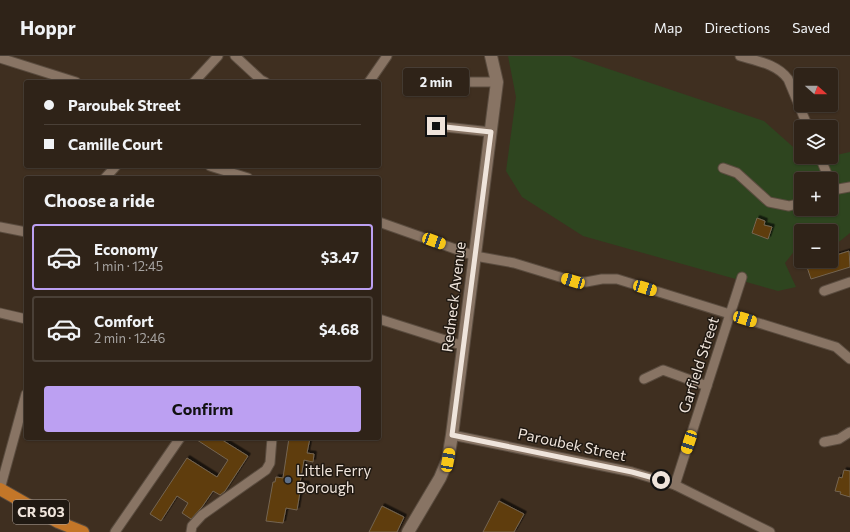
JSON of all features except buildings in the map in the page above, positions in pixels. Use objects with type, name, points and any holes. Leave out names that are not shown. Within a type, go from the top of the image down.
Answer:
[{"type":"main road","name":"CR 503","points":[[0,489],[58,522],[83,532]]},
{"type":"street","points":[[196,80],[218,56]]},
{"type":"street","points":[[235,56],[261,80]]},
{"type":"street","points":[[370,80],[386,56]]},
{"type":"street","name":"Redneck Avenue","points":[[408,532],[440,478],[448,460],[464,346],[497,82],[491,56]]},
{"type":"street","points":[[740,56],[774,66],[784,73],[805,120]]},
{"type":"street","points":[[0,58],[70,80]]},
{"type":"street","points":[[445,82],[497,82]]},
{"type":"street","points":[[436,126],[491,132]]},
{"type":"street","points":[[108,176],[114,168]]},
{"type":"street","points":[[216,168],[242,176]]},
{"type":"street","points":[[722,168],[737,173],[769,202],[789,206],[794,205]]},
{"type":"street","points":[[838,188],[850,187]]},
{"type":"street","points":[[381,223],[475,256],[514,263],[579,282],[608,278],[617,279],[836,348],[850,359]]},
{"type":"street","points":[[0,227],[24,232]]},
{"type":"street","name":"Garfield Street","points":[[675,485],[742,277]]},
{"type":"street","points":[[824,291],[850,282]]},
{"type":"street","points":[[0,313],[24,319]]},
{"type":"street","points":[[381,320],[464,346]]},
{"type":"street","points":[[644,379],[662,370],[707,386]]},
{"type":"street","points":[[0,489],[24,401]]},
{"type":"street","points":[[824,442],[839,439],[850,432]]},
{"type":"street","name":"Paroubek Street","points":[[452,435],[632,472],[675,485],[770,532]]},
{"type":"street","points":[[115,532],[179,440]]},
{"type":"street","points":[[191,532],[192,526],[202,515],[266,470],[270,463],[272,440]]},
{"type":"green space","points":[[508,56],[570,56],[764,121],[794,148],[794,164],[838,164],[838,155],[850,152],[850,233],[838,243],[838,224],[794,224],[794,252],[785,263],[796,287],[778,291],[583,236],[522,197],[506,171],[516,97]]},
{"type":"place","name":"Little Ferry Borough","points":[[288,480]]},
{"type":"route","points":[[436,126],[491,132],[452,435],[632,472],[661,480]]}]
